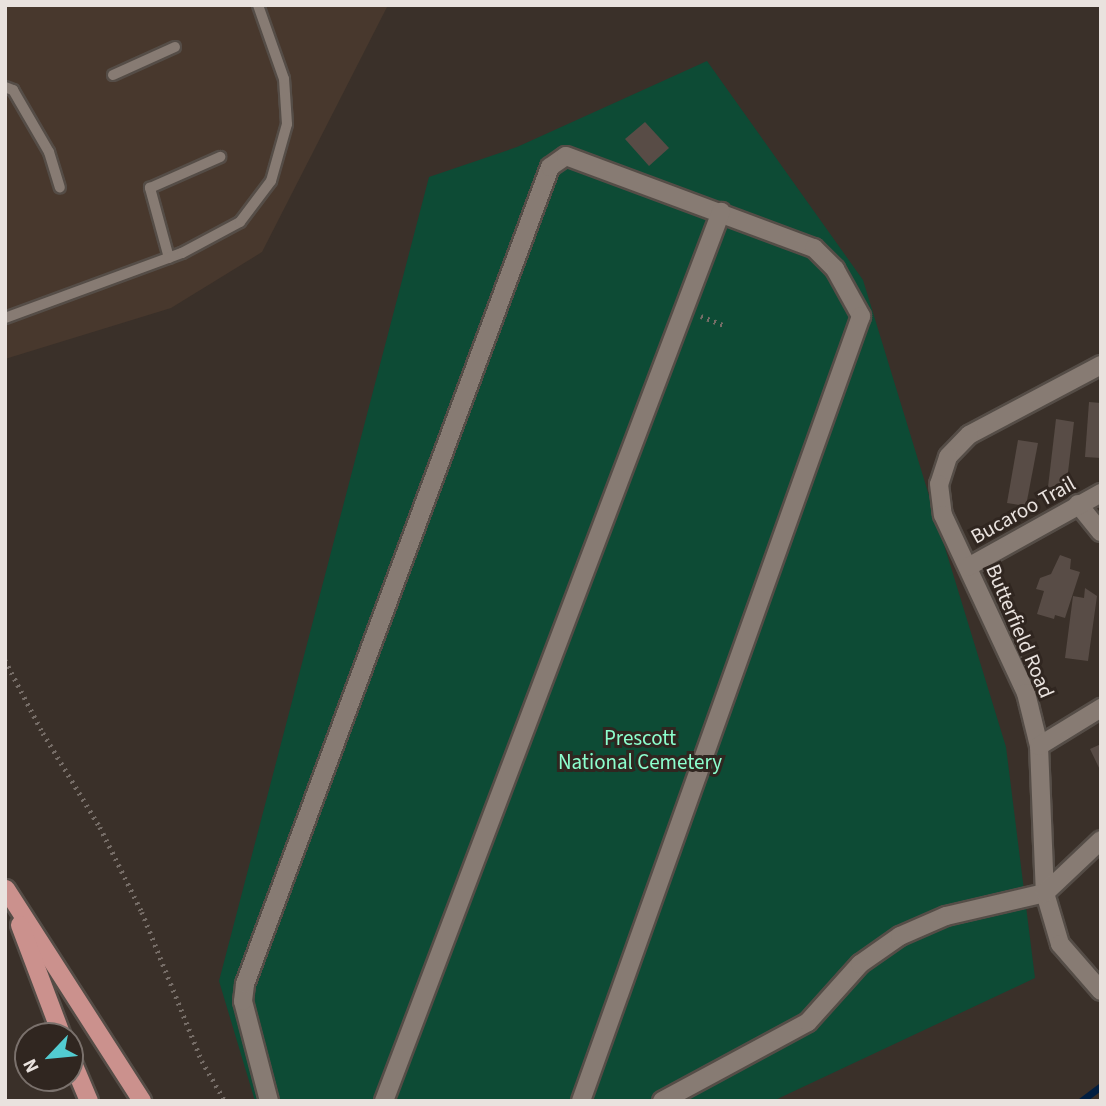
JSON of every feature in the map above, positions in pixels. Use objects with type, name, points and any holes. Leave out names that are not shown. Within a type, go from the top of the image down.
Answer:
[{"type":"main road","points":[[6,888],[57,1022]]},
{"type":"main road","points":[[6,888],[142,1101]]},
{"type":"street","points":[[269,1101],[243,1001],[245,984],[550,166],[556,160],[577,157],[814,248],[835,269],[861,316],[581,1101]]},
{"type":"street","points":[[384,1101],[721,212]]},
{"type":"street","name":"Butterfield Road","points":[[1101,365],[969,435],[948,457],[939,484],[939,503],[1026,693],[1039,746],[1045,893],[1059,944],[1101,991]]},
{"type":"street","name":"Bucaroo Trail","points":[[968,567],[1101,493]]},
{"type":"street","points":[[1079,504],[1101,532]]},
{"type":"street","points":[[1039,746],[1101,708]]},
{"type":"street","points":[[662,1101],[808,1022],[860,964],[900,936],[946,916],[1045,893],[1101,840]]},
{"type":"lane","points":[[5,318],[169,258],[240,222],[271,181],[287,124],[284,79],[258,5]]},
{"type":"lane","points":[[113,75],[175,47]]},
{"type":"lane","points":[[5,87],[13,90],[49,152],[60,187]]},
{"type":"lane","points":[[169,258],[150,188],[220,157]]},
{"type":"path","points":[[5,660],[43,733],[100,827],[142,912],[202,1061],[225,1101]]},
{"type":"shaded area","points":[[5,5],[388,5],[262,252],[171,308],[5,359]]},
{"type":"green space","name":"Prescott National Cemetery","points":[[707,61],[863,280],[1006,747],[1035,978],[773,1101],[255,1101],[219,981],[429,177],[517,147]]},
{"type":"building","points":[[645,122],[669,148],[649,166],[625,139]]},
{"type":"building","points":[[1089,402],[1101,403],[1101,458],[1085,457]]},
{"type":"building","points":[[1056,419],[1074,422],[1066,489],[1048,487]]},
{"type":"building","points":[[1018,440],[1038,443],[1026,506],[1007,503]]},
{"type":"building","points":[[1060,555],[1071,559],[1070,569],[1080,572],[1065,618],[1055,615],[1054,619],[1037,614],[1044,591],[1036,589],[1040,578],[1051,574]]},
{"type":"building","points":[[1085,588],[1097,596],[1088,661],[1065,658],[1073,596],[1084,598]]},
{"type":"building","points":[[1101,744],[1101,772],[1090,749]]},
{"type":"waterway","points":[[1081,1101],[1101,1086]]}]
